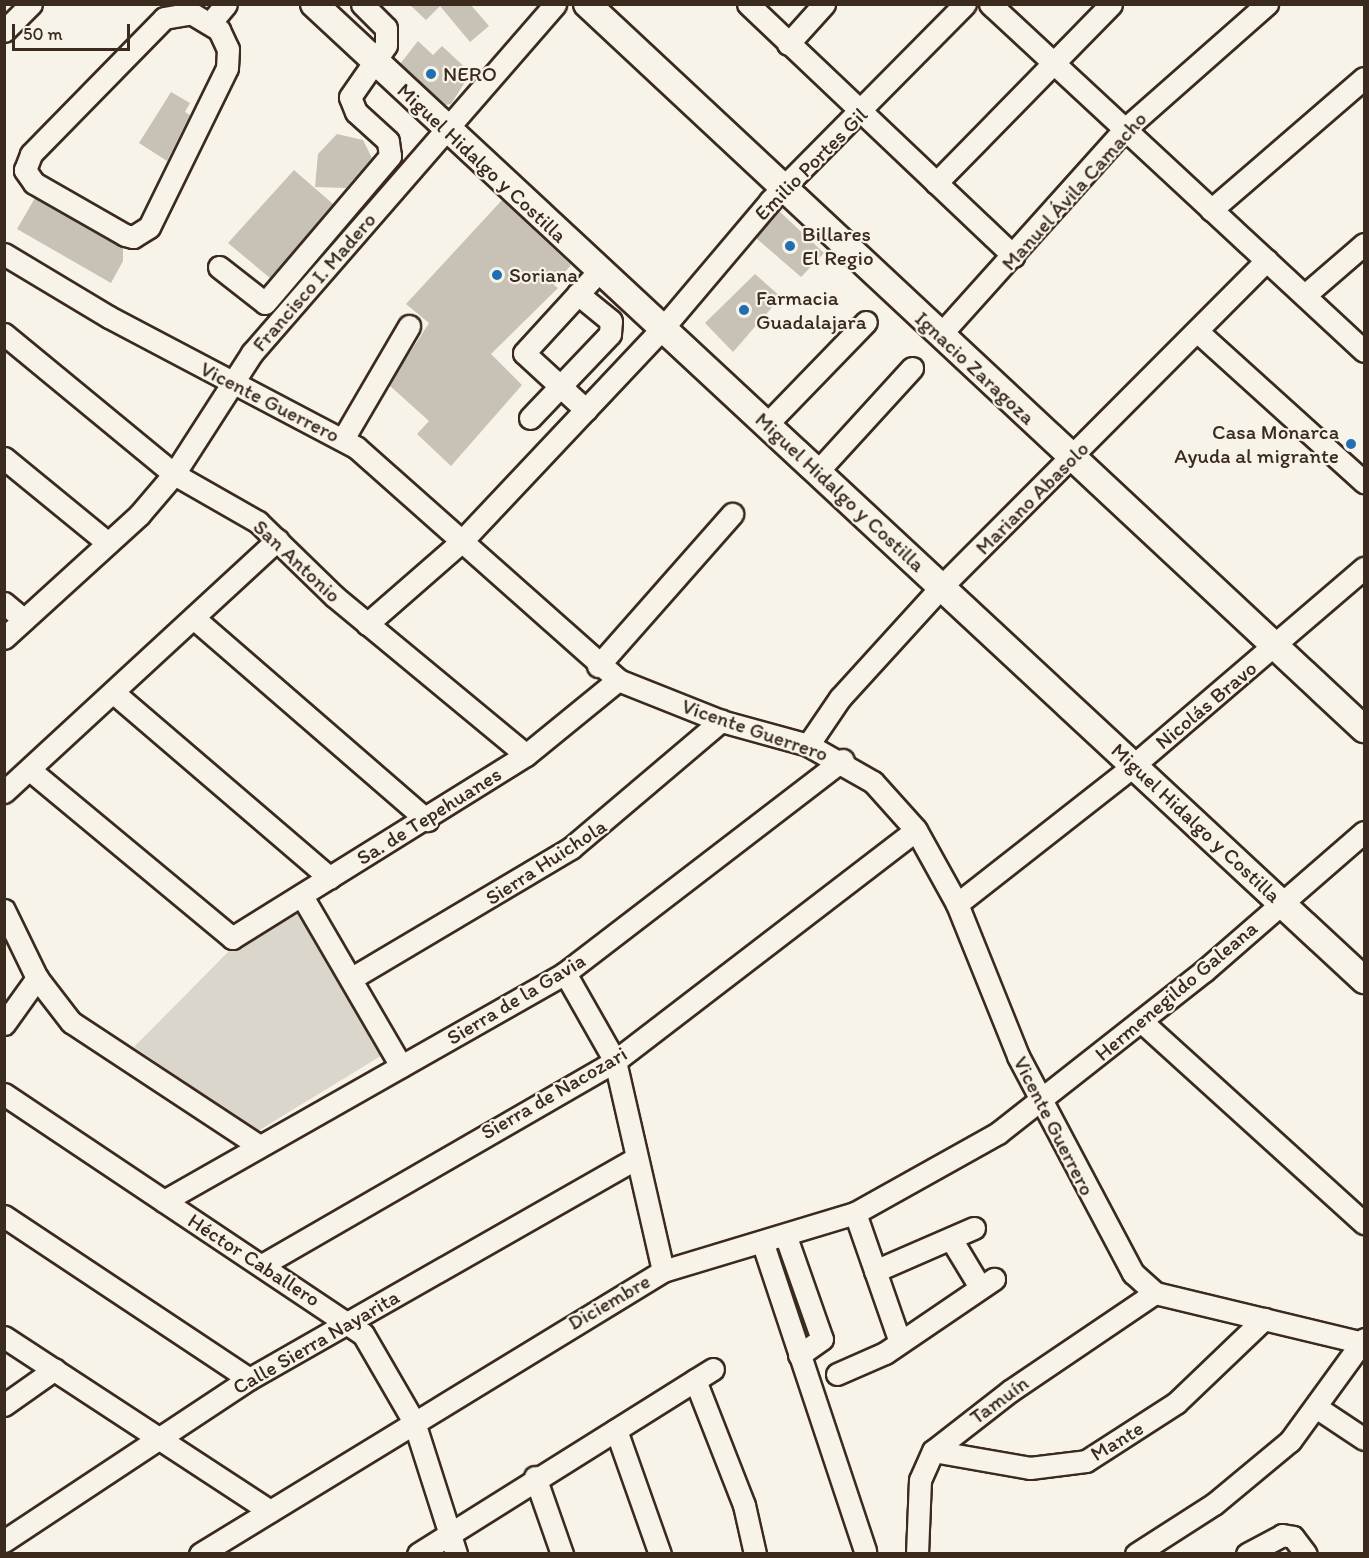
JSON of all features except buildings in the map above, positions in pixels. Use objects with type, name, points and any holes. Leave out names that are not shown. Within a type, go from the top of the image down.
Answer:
[{"type":"main road","name":"Miguel Hidalgo y Costilla","points":[[314,4],[446,131],[767,424],[1365,980]]},
{"type":"main road","name":"Ignacio Zaragoza","points":[[587,4],[1365,729]]},
{"type":"street","points":[[4,31],[31,4]]},
{"type":"street","points":[[201,13],[228,49],[227,68],[149,227],[133,237],[125,235],[34,183],[25,170],[32,154],[164,18],[201,13],[226,4]]},
{"type":"street","points":[[334,23],[353,4]]},
{"type":"street","points":[[265,303],[390,156],[388,141],[356,112],[350,97],[374,62],[387,35],[362,4]]},
{"type":"street","name":"Francisco I. Madero","points":[[4,638],[108,543],[174,474],[232,382],[284,316],[555,4]]},
{"type":"street","points":[[748,4],[1014,255]]},
{"type":"street","points":[[788,44],[824,4]]},
{"type":"street","name":"Emilio Portes Gil","points":[[367,624],[460,543],[662,329],[784,189],[862,114],[965,4]]},
{"type":"street","points":[[990,4],[1365,351]]},
{"type":"street","points":[[936,183],[1111,4]]},
{"type":"street","name":"Manuel Ávila Camacho","points":[[940,335],[1124,130],[1254,9]]},
{"type":"street","points":[[1211,210],[1365,78]]},
{"type":"street","points":[[1305,295],[1365,244]]},
{"type":"street","name":"Vicente Guerrero","points":[[4,254],[109,317],[342,439],[598,666],[618,680],[721,721],[808,745],[843,760],[899,806],[916,830],[957,904],[1041,1101],[1117,1248],[1133,1273],[1155,1293],[1363,1342]]},
{"type":"street","name":"Mariano Abasolo","points":[[808,745],[840,698],[942,586],[1198,332],[1267,260]]},
{"type":"street","points":[[220,266],[284,316]]},
{"type":"street","points":[[586,410],[524,353],[600,270]]},
{"type":"street","points":[[530,418],[612,327],[578,294]]},
{"type":"street","points":[[767,424],[866,322]]},
{"type":"street","points":[[342,439],[409,326]]},
{"type":"street","points":[[1198,332],[1365,482]]},
{"type":"street","name":"San Antonio","points":[[4,334],[174,474],[239,509],[277,540],[367,624],[526,755]]},
{"type":"street","points":[[817,471],[912,368]]},
{"type":"street","points":[[4,458],[108,543]]},
{"type":"street","points":[[598,666],[732,514]]},
{"type":"street","points":[[4,792],[196,620],[277,540]]},
{"type":"street","name":"Nicolás Bravo","points":[[957,904],[1134,765],[1365,568]]},
{"type":"street","points":[[4,603],[24,620]]},
{"type":"street","points":[[196,620],[426,820]]},
{"type":"street","name":"Sa. de Tepehuanes","points":[[30,770],[232,938],[426,820],[526,755],[618,680]]},
{"type":"street","points":[[114,693],[330,878]]},
{"type":"street","name":"Sierra Huichola","points":[[352,978],[571,849],[721,721]]},
{"type":"street","name":"Sierra de la Gavia","points":[[164,1201],[565,973],[843,760]]},
{"type":"street","name":"Sierra de Nacozari","points":[[262,1265],[615,1061],[916,830]]},
{"type":"street","name":"Hermenegildo Galeana","points":[[1041,1101],[1141,1021],[1365,832]]},
{"type":"street","points":[[302,896],[352,978],[401,1066]]},
{"type":"street","points":[[4,909],[37,978],[71,1022],[259,1146]]},
{"type":"street","points":[[565,973],[615,1061],[663,1271]]},
{"type":"street","points":[[4,1024],[37,978]]},
{"type":"street","points":[[1141,1021],[1365,1223]]},
{"type":"street","name":"Héctor Caballero","points":[[4,1094],[350,1323],[375,1349],[414,1422],[453,1544]]},
{"type":"street","name":"Diciembre","points":[[200,1554],[663,1271],[763,1244],[855,1213],[989,1139],[1041,1101]]},
{"type":"street","name":"Calle Sierra Nayarita","points":[[4,1541],[249,1379],[636,1158]]},
{"type":"street","points":[[855,1213],[899,1339]]},
{"type":"street","points":[[4,1216],[249,1379]]},
{"type":"street","points":[[875,1271],[974,1228]]},
{"type":"street","points":[[786,1237],[822,1339],[799,1355]]},
{"type":"street","points":[[837,1374],[885,1353],[899,1339],[987,1283],[951,1239]]},
{"type":"street","points":[[763,1244],[865,1551]]},
{"type":"street","name":"Tamuín","points":[[916,1554],[920,1480],[933,1451],[1010,1391],[1155,1293]]},
{"type":"street","name":"Mante","points":[[933,1451],[1030,1468],[1086,1461],[1176,1403],[1264,1319]]},
{"type":"street","points":[[4,1337],[270,1511]]},
{"type":"street","points":[[1136,1554],[1251,1476],[1319,1409],[1363,1342]]},
{"type":"street","points":[[4,1405],[55,1369]]},
{"type":"street","points":[[418,1554],[453,1544],[535,1477],[704,1375],[744,1506],[755,1554]]},
{"type":"street","points":[[1319,1409],[1365,1439]]},
{"type":"street","points":[[616,1430],[660,1554]]},
{"type":"street","points":[[535,1477],[562,1554]]},
{"type":"street","points":[[1247,1554],[1282,1535],[1293,1537],[1306,1554]]},
{"type":"shaded area","points":[[298,906],[384,1054],[258,1131],[134,1047],[232,948]]},
{"type":"place","name":"NERO","points":[[431,74]]},
{"type":"place","name":"Billares El Regio","points":[[790,246]]},
{"type":"place","name":"Soriana","points":[[497,275]]},
{"type":"place","name":"Farmacia Guadalajara","points":[[744,310]]},
{"type":"place","name":"Casa Monarca Ayuda al migrante","points":[[1351,444]]}]
